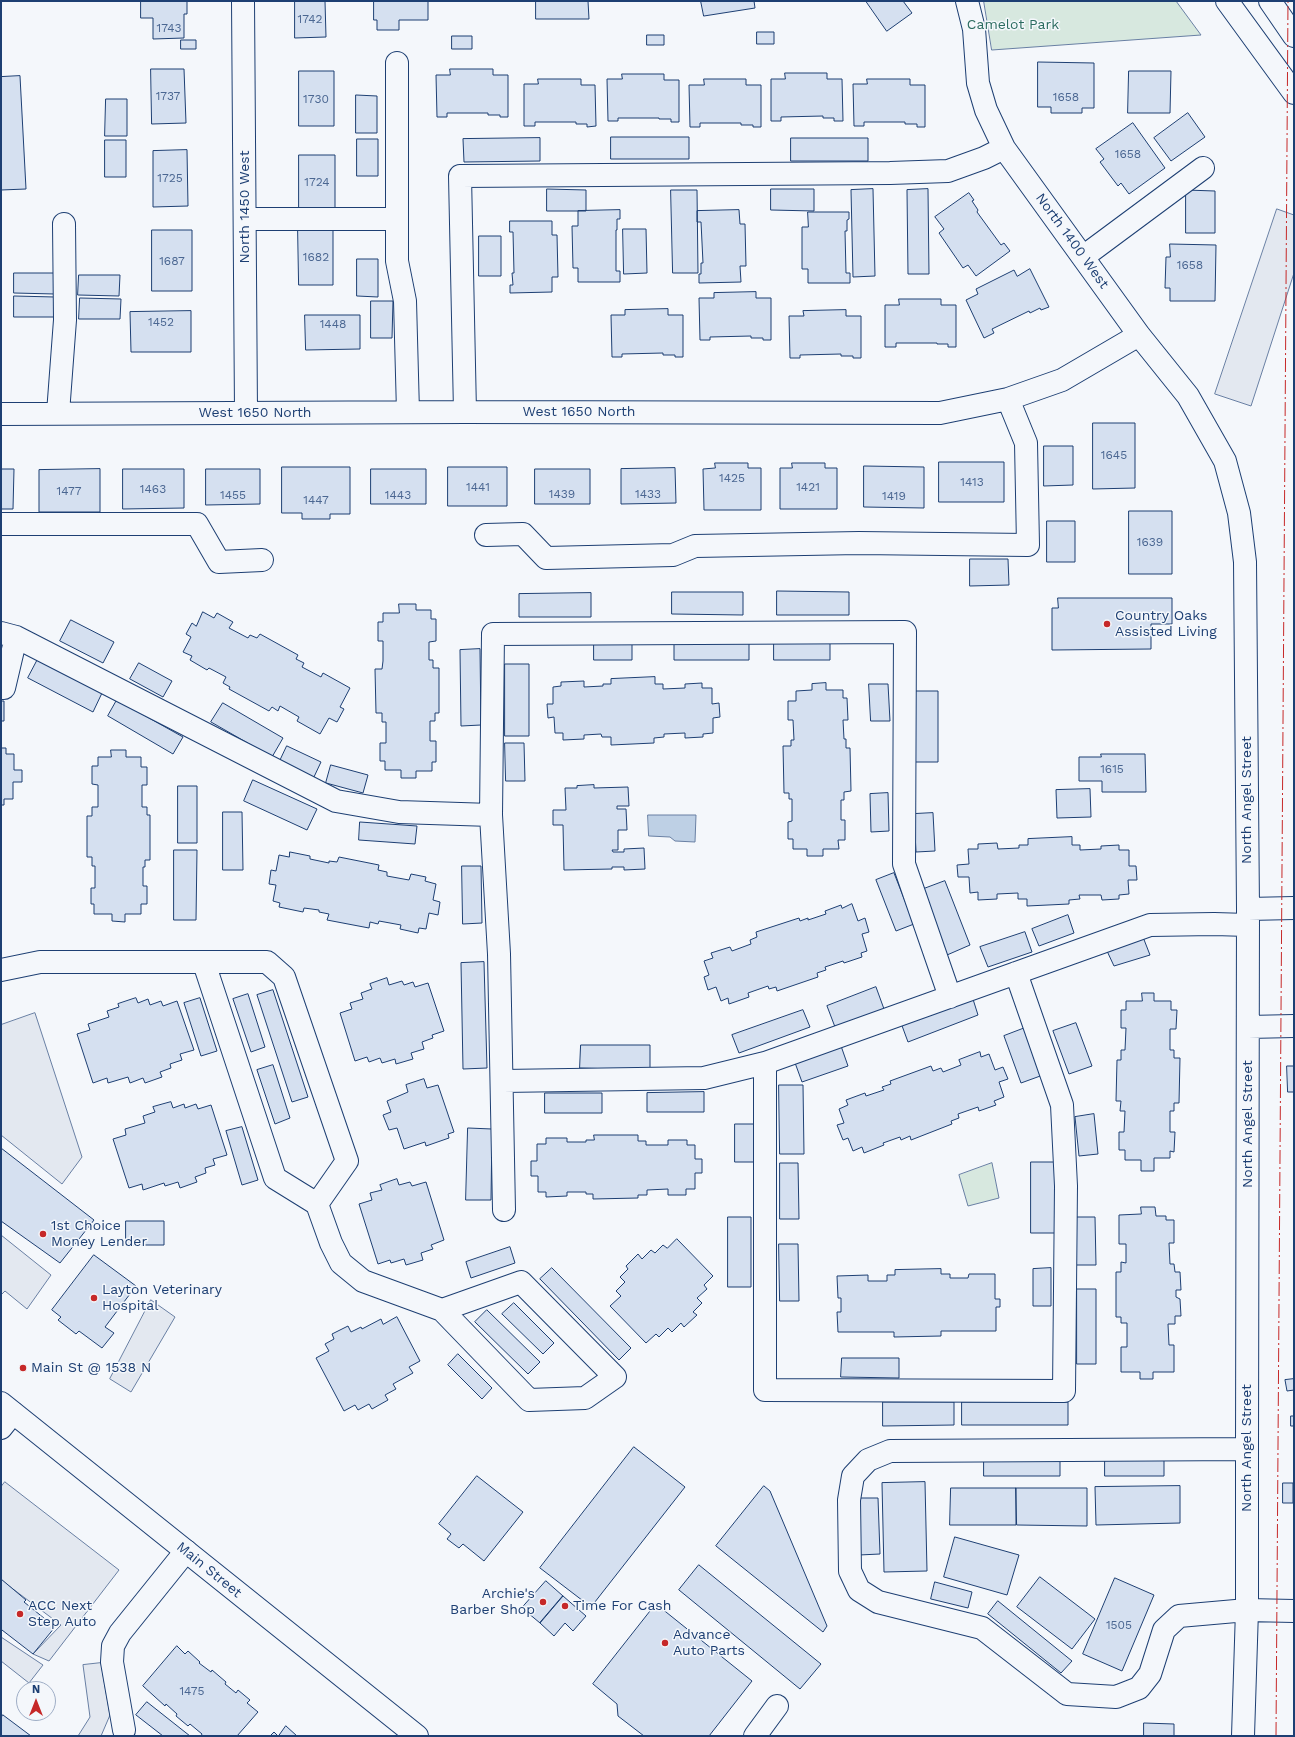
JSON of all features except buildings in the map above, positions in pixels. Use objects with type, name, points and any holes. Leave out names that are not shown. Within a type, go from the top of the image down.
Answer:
[{"type":"main road","name":"North 1450 West","points":[[243,1],[246,220],[246,412]]},
{"type":"main road","name":"North 1400 West","points":[[967,1],[974,28],[978,83],[986,110],[1004,148],[1140,335],[1188,396],[1226,461]]},
{"type":"main road","points":[[1227,1],[1294,93]]},
{"type":"main road","points":[[1270,1],[1294,36]]},
{"type":"main road","points":[[397,63],[397,261],[405,301],[408,412]]},
{"type":"main road","points":[[465,412],[460,176],[890,173],[948,171],[984,158],[1004,148]]},
{"type":"main road","points":[[1083,257],[1203,168]]},
{"type":"main road","points":[[246,220],[397,219]]},
{"type":"main road","points":[[58,413],[65,320],[64,224]]},
{"type":"main road","name":"West 1650 North","points":[[1,414],[246,412],[940,413],[1008,399],[1062,380],[1140,335]]},
{"type":"main road","points":[[486,535],[523,534],[546,558],[673,555],[695,546],[859,543],[1028,545],[1026,443],[1008,399]]},
{"type":"main road","name":"North Angel Street","points":[[1226,461],[1239,513],[1245,562],[1248,1028],[1247,1610],[1243,1736]]},
{"type":"main road","points":[[1,524],[197,524],[218,562],[262,560]]},
{"type":"main road","points":[[504,1210],[503,1081],[499,954],[491,815],[493,634],[905,632],[904,864],[950,997]]},
{"type":"main road","points":[[1,688],[4,688],[9,635],[336,801],[399,812],[491,815]]},
{"type":"main road","points":[[503,1081],[704,1078],[765,1063],[1150,925],[1214,924],[1294,908]]},
{"type":"main road","points":[[1,970],[40,962],[267,962],[284,977],[347,1161],[317,1204]]},
{"type":"main road","points":[[204,963],[275,1178],[317,1204],[331,1243],[341,1263],[363,1281],[442,1310],[529,1400],[585,1398],[615,1377],[521,1282],[442,1310]]},
{"type":"main road","points":[[765,1063],[765,1390],[1064,1391],[1066,1186],[1062,1105],[1016,973]]},
{"type":"main road","points":[[1248,1028],[1294,1026]]},
{"type":"main road","name":"Main Street","points":[[5,1415],[186,1551],[417,1736]]},
{"type":"main road","points":[[1247,1449],[890,1451],[868,1460],[853,1476],[849,1500],[850,1572],[859,1590],[878,1602],[982,1628],[1067,1694],[1116,1697],[1139,1688],[1150,1674],[1164,1630],[1179,1616],[1247,1610],[1294,1611]]},
{"type":"main road","points":[[124,1730],[112,1662],[113,1646],[120,1633],[186,1551]]},
{"type":"main road","points":[[755,1736],[778,1706]]},
{"type":"green space","name":"Camelot Park","points":[[984,1],[1176,1],[1201,35],[992,50]]},
{"type":"green space","points":[[992,1163],[999,1198],[968,1206],[959,1175]]},
{"type":"shaded area","points":[[1277,209],[1294,215],[1294,273],[1251,406],[1215,394]]},
{"type":"shaded area","points":[[35,1013],[82,1157],[62,1184],[1,1135],[1,1025]]},
{"type":"shaded area","points":[[1,1235],[51,1275],[27,1309],[5,1291],[1,1295]]},
{"type":"shaded area","points":[[151,1300],[175,1317],[131,1392],[110,1379]]},
{"type":"shaded area","points":[[5,1482],[119,1570],[49,1661],[33,1654],[61,1625],[1,1580],[1,1487]]},
{"type":"shaded area","points":[[1,1637],[43,1665],[31,1681],[26,1681],[1,1661]]},
{"type":"shaded area","points":[[101,1663],[110,1715],[101,1736],[78,1736],[90,1717],[83,1665]]},
{"type":"water","points":[[648,815],[696,815],[695,842],[675,841],[670,837],[649,836]]},
{"type":"power","points":[[1276,1736],[1288,1]]},
{"type":"place","name":"Country Oaks Assisted Living","points":[[1107,624]]},
{"type":"place","name":"1st Choice Money Lender","points":[[43,1234]]},
{"type":"place","name":"Layton Veterinary Hospital","points":[[94,1298]]},
{"type":"place","name":"Main St @ 1538 N","points":[[23,1368]]},
{"type":"place","name":"Archie's Barber Shop","points":[[543,1602]]},
{"type":"place","name":"Time For Cash","points":[[565,1606]]},
{"type":"place","name":"ACC Next Step Auto","points":[[20,1614]]},
{"type":"place","name":"Advance Auto Parts","points":[[665,1643]]}]
